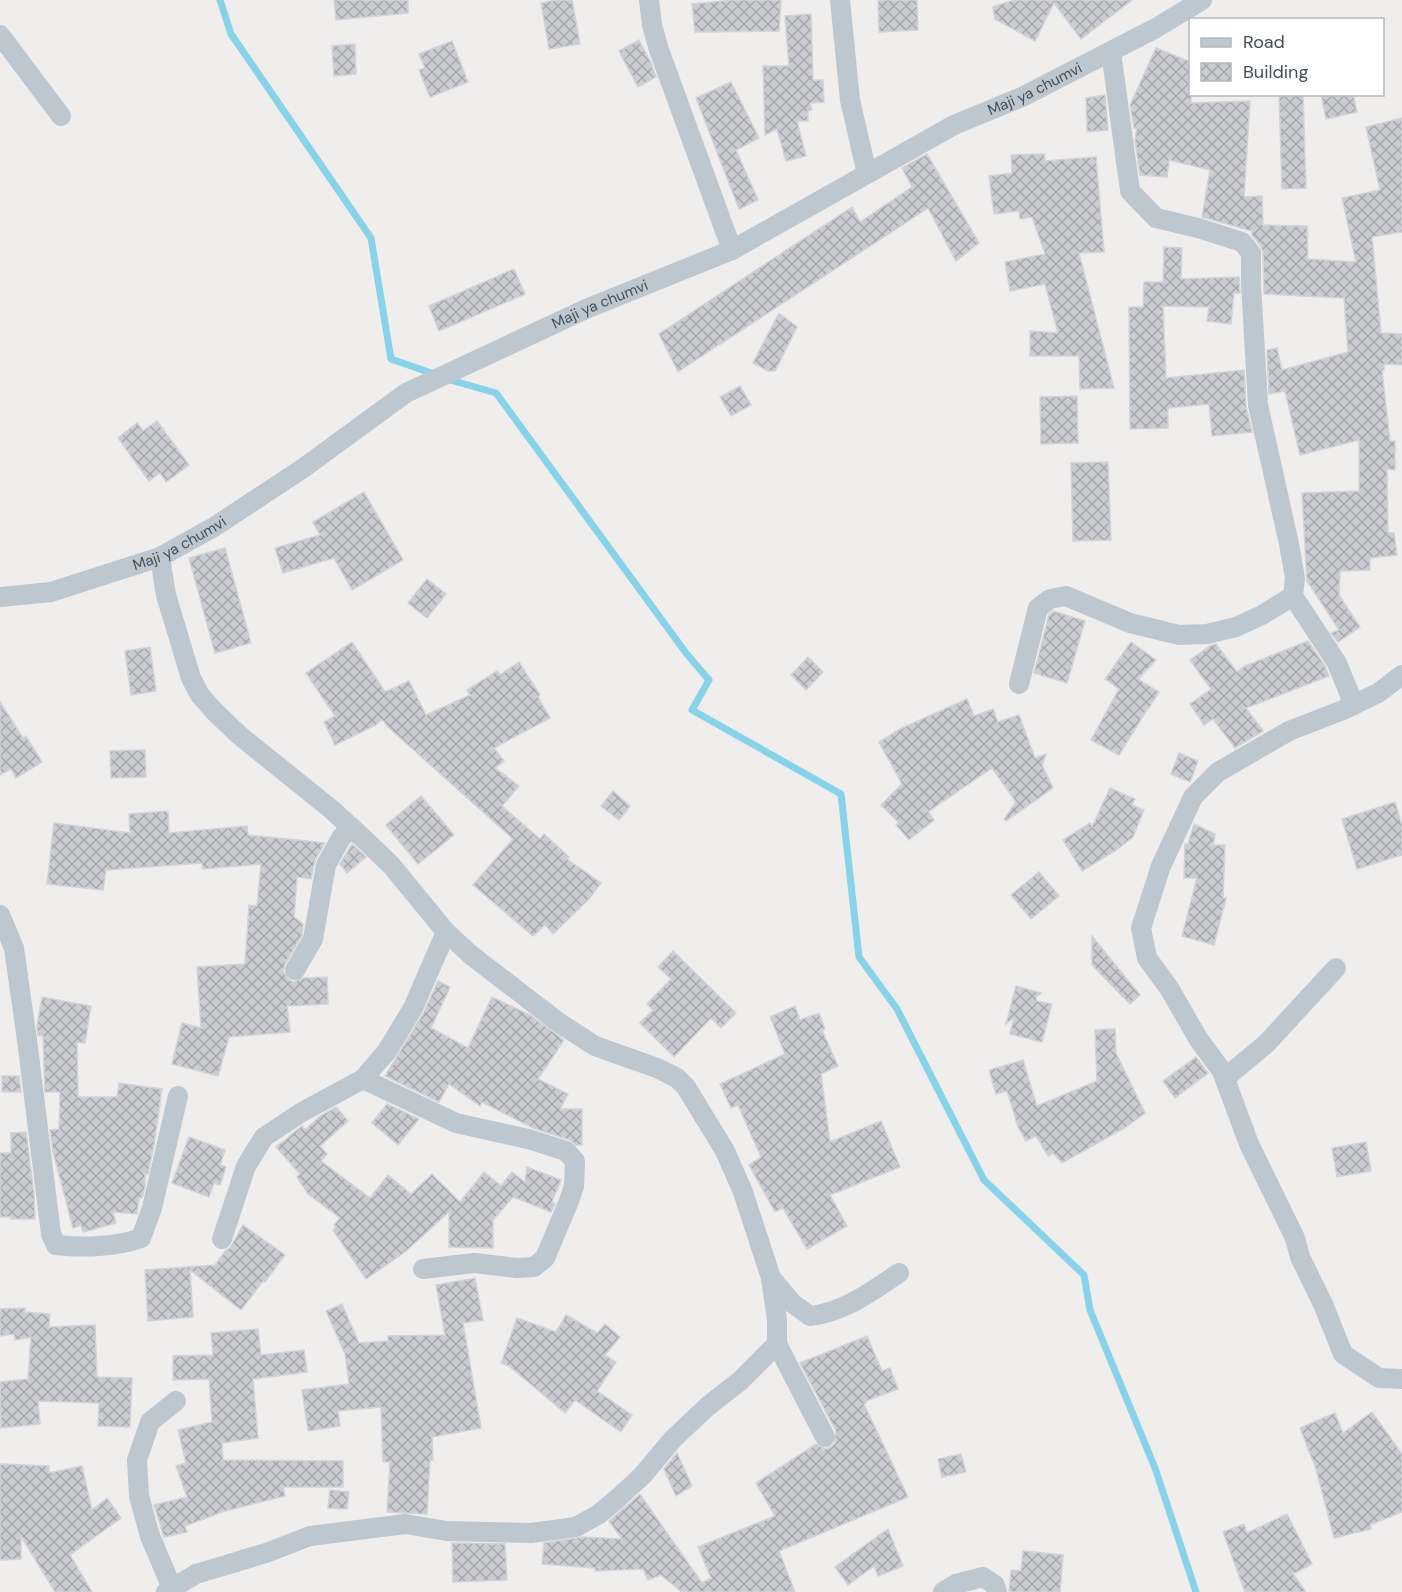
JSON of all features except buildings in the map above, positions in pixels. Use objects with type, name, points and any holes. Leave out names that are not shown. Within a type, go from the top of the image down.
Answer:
[{"type":"street","points":[[649,0],[652,25],[659,50],[732,250]]},
{"type":"street","points":[[840,0],[850,100],[867,174]]},
{"type":"street","name":"Maji ya chumvi","points":[[0,597],[51,592],[160,557],[214,527],[302,469],[406,393],[586,309],[732,250],[954,125],[1022,98],[1111,52],[1202,0]]},
{"type":"street","points":[[0,35],[61,116]]},
{"type":"street","points":[[1111,52],[1130,191],[1156,218],[1242,242],[1251,253],[1258,405],[1289,544],[1295,578],[1293,596],[1337,663],[1354,705]]},
{"type":"street","points":[[160,557],[166,596],[191,678],[200,695],[239,735],[332,809],[391,865],[446,932],[541,1009],[595,1046],[657,1068],[677,1078],[686,1087],[734,1171],[771,1278],[777,1320],[777,1344],[825,1437]]},
{"type":"street","points":[[1019,684],[1038,608],[1050,599],[1066,596],[1130,623],[1179,635],[1207,634],[1236,627],[1262,615],[1293,596]]},
{"type":"street","points":[[1402,675],[1378,693],[1280,736],[1218,772],[1193,797],[1161,866],[1141,928],[1147,958],[1169,988],[1199,1040],[1222,1071],[1249,1144],[1294,1238],[1300,1257],[1323,1304],[1343,1354],[1379,1378],[1402,1379]]},
{"type":"street","points":[[295,970],[313,939],[326,865],[341,838],[351,827]]},
{"type":"street","points":[[0,915],[14,948],[51,1234],[56,1245],[128,1244],[141,1238],[152,1208],[178,1096]]},
{"type":"street","points":[[222,1239],[246,1166],[264,1137],[302,1112],[363,1079],[387,1051],[413,1008],[446,932]]},
{"type":"street","points":[[1225,1078],[1266,1044],[1336,968]]},
{"type":"street","points":[[363,1079],[456,1124],[528,1139],[566,1151],[575,1161],[574,1186],[569,1201],[545,1258],[534,1267],[518,1268],[474,1263],[423,1269]]},
{"type":"street","points":[[771,1278],[792,1303],[810,1316],[826,1315],[851,1303],[899,1273]]},
{"type":"street","points":[[176,1401],[150,1422],[137,1460],[139,1496],[169,1590],[196,1574],[266,1553],[310,1536],[405,1524],[447,1531],[531,1533],[576,1527],[599,1514],[617,1499],[642,1476],[673,1439],[708,1406],[761,1363],[777,1344]]},
{"type":"street","points":[[943,1592],[972,1578],[983,1577],[994,1585],[997,1592]]},
{"type":"waterway","points":[[220,0],[231,34],[371,238],[391,359],[434,374]]},
{"type":"waterway","points":[[447,379],[496,393],[686,653],[709,680],[692,710],[841,794],[859,957],[897,1009],[984,1180],[1084,1275],[1090,1310],[1155,1468],[1196,1592]]}]
